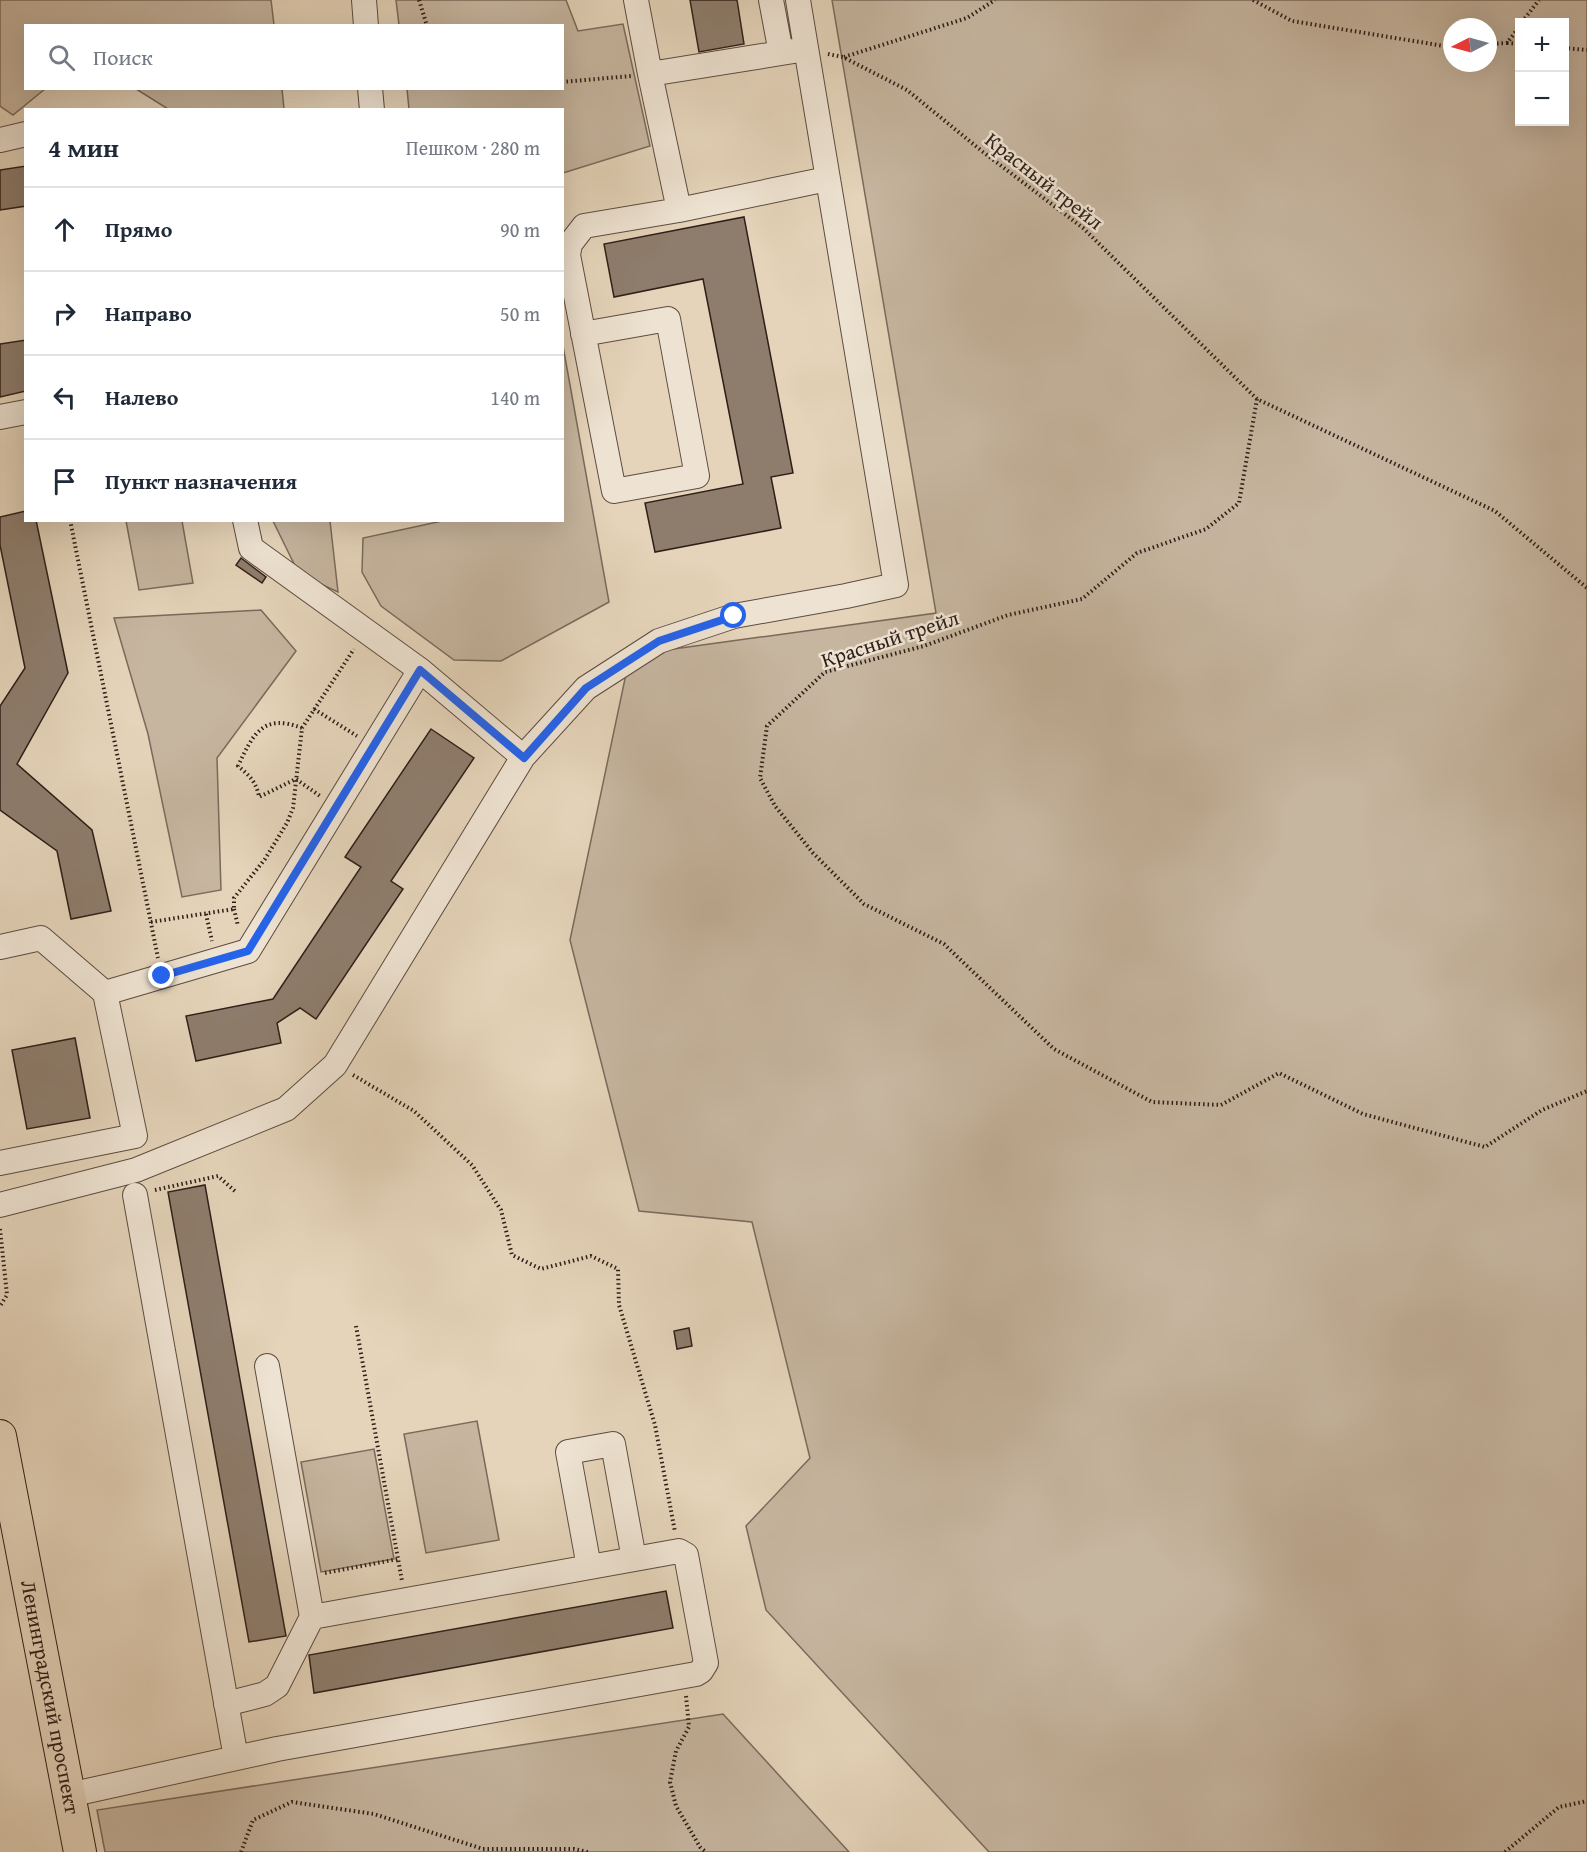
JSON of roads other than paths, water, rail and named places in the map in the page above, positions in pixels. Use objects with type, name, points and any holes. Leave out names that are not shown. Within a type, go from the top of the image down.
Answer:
[{"type":"main road","name":"Ленинградский проспект","points":[[0,1436],[80,1852]]},
{"type":"street","points":[[364,0],[366,24]]},
{"type":"street","points":[[636,0],[679,210]]},
{"type":"street","points":[[771,0],[781,53]]},
{"type":"street","points":[[0,1204],[136,1170],[286,1109],[335,1065],[524,758],[586,688],[659,641],[734,616],[896,585],[798,0]]},
{"type":"street","points":[[650,74],[806,49]]},
{"type":"street","points":[[370,90],[372,108]]},
{"type":"street","points":[[0,140],[24,134]]},
{"type":"street","points":[[584,334],[668,319],[697,476],[614,492],[568,255],[570,244],[584,226],[679,210],[827,179]]},
{"type":"street","points":[[0,417],[24,412]]},
{"type":"street","points":[[245,522],[251,548],[420,670],[524,758]]},
{"type":"street","points":[[105,993],[248,951],[420,670]]},
{"type":"street","points":[[0,947],[41,938],[105,993],[135,1136],[0,1163]]},
{"type":"street","points":[[135,1195],[236,1758]]},
{"type":"street","points":[[226,1704],[264,1694],[277,1686],[312,1617],[267,1366]]},
{"type":"street","points":[[589,1567],[568,1452],[613,1444],[634,1559]]},
{"type":"street","points":[[69,1795],[236,1758],[684,1676],[701,1671],[706,1663],[686,1555],[679,1551],[312,1617]]}]
